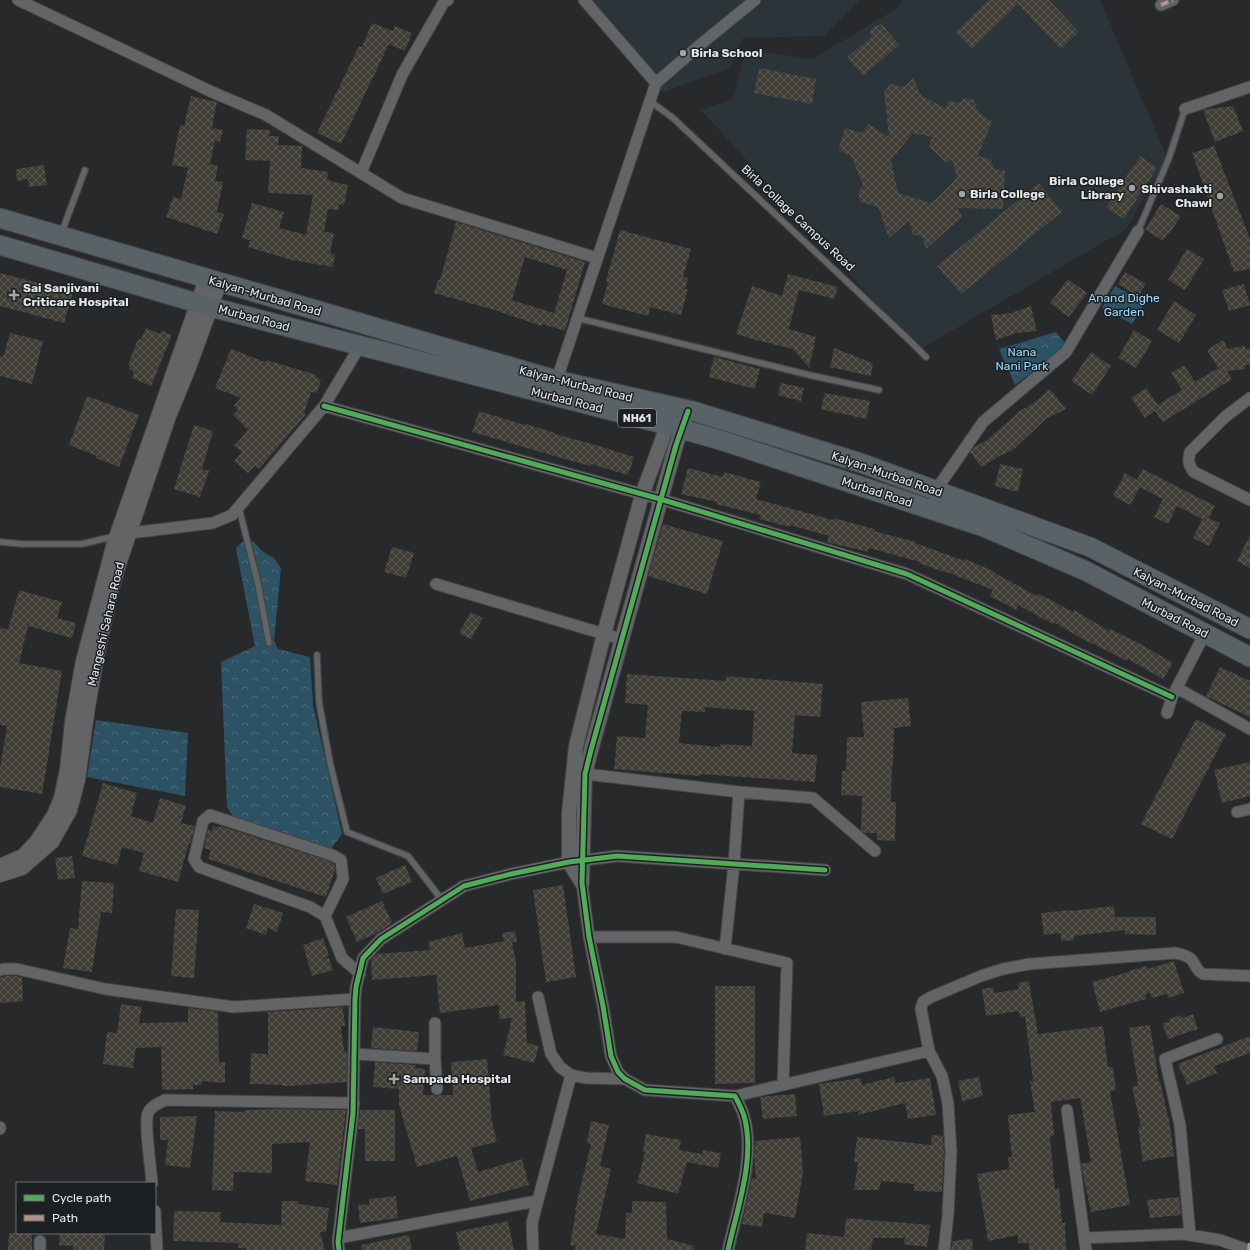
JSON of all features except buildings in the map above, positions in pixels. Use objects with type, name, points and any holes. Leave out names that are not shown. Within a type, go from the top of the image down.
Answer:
[{"type":"highway","name":"Kalyan-Murbad Road","points":[[0,218],[213,280],[554,388],[680,409],[861,463],[1090,547],[1250,629]]},
{"type":"highway","name":"Murbad Road","points":[[0,245],[204,305],[360,346],[554,388],[674,428],[720,440],[984,527],[1086,571],[1250,656]]},
{"type":"street","points":[[18,0],[212,92],[266,115],[402,198],[597,258]]},
{"type":"street","points":[[361,173],[402,75],[444,2],[448,0]]},
{"type":"street","points":[[584,0],[656,83]]},
{"type":"street","points":[[554,388],[656,83],[754,0]]},
{"type":"street","points":[[1161,5],[1173,0]]},
{"type":"street","points":[[1185,109],[1250,87]]},
{"type":"street","points":[[929,509],[936,490],[983,422],[1066,352],[1138,231]]},
{"type":"street","name":"Mangeshi Sahara Road","points":[[0,866],[23,856],[37,841],[54,815],[61,798],[67,770],[72,722],[83,661],[116,536],[213,280]]},
{"type":"street","name":"Mangeshi Sahara Road","points":[[0,875],[22,868],[52,842],[70,810],[78,780],[88,707],[111,592],[169,416],[188,370],[204,305]]},
{"type":"street","points":[[130,532],[213,523],[232,515],[324,406],[360,346]]},
{"type":"street","points":[[1250,398],[1225,417],[1190,452],[1189,457],[1190,467],[1194,472],[1250,500]]},
{"type":"street","points":[[324,406],[660,500],[907,574],[1174,692],[1250,729]]},
{"type":"street","points":[[582,883],[569,862],[569,814],[579,773],[591,750],[660,500],[674,428],[680,409]]},
{"type":"street","points":[[674,428],[642,495],[604,634],[576,746],[579,773],[583,860],[582,883],[589,937],[603,1006],[611,1056],[618,1072],[625,1079],[645,1090],[735,1096],[929,1051]]},
{"type":"street","points":[[436,584],[621,639]]},
{"type":"street","points":[[1167,713],[1174,692],[1205,633]]},
{"type":"street","points":[[579,773],[739,792],[813,798],[876,851]]},
{"type":"street","points":[[725,948],[734,864],[739,792]]},
{"type":"street","points":[[1237,812],[1250,809]]},
{"type":"street","points":[[326,916],[343,878],[341,860],[332,855],[210,815],[203,821],[194,859],[199,867],[310,906],[326,916],[342,958],[360,974]]},
{"type":"street","points":[[339,1250],[338,1238],[354,1104],[356,987],[363,958],[381,939],[464,886],[511,874],[569,862],[617,856],[825,870]]},
{"type":"street","points":[[589,937],[676,937],[787,964],[783,1085]]},
{"type":"street","points":[[944,1250],[948,1215],[951,1152],[948,1103],[942,1076],[929,1051],[921,1009],[923,1002],[931,997],[981,976],[1002,969],[1030,964],[1175,953],[1184,955],[1191,959],[1199,972],[1203,974],[1250,976]]},
{"type":"street","points":[[0,970],[17,969],[105,989],[234,1007],[355,999]]},
{"type":"street","points":[[538,997],[551,1054],[560,1067],[571,1075],[586,1078],[625,1079]]},
{"type":"street","points":[[435,1023],[437,1089]]},
{"type":"street","points":[[1190,1235],[1180,1125],[1165,1059],[1217,1039]]},
{"type":"street","points":[[355,1054],[435,1059]]},
{"type":"street","points":[[533,1250],[532,1222],[571,1075]]},
{"type":"street","points":[[728,1250],[748,1164],[748,1138],[744,1115],[735,1096]]},
{"type":"street","points":[[152,1182],[146,1126],[148,1113],[153,1106],[165,1100],[354,1104]]},
{"type":"street","points":[[1067,1110],[1086,1250]]},
{"type":"street","points":[[338,1238],[537,1201]]},
{"type":"street","points":[[156,1230],[157,1250]]},
{"type":"street","points":[[1085,1238],[1183,1234],[1220,1240],[1248,1250]]},
{"type":"lane","name":"Birla Collage Campus Road","points":[[650,101],[673,118],[926,357]]},
{"type":"lane","points":[[1138,231],[1169,158],[1185,109]]},
{"type":"lane","points":[[60,236],[84,170]]},
{"type":"lane","points":[[577,318],[809,376],[879,390]]},
{"type":"lane","points":[[239,508],[258,584],[269,643]]},
{"type":"lane","points":[[0,542],[22,544],[82,544],[130,532]]},
{"type":"lane","points":[[317,655],[319,702],[330,763],[347,832],[408,856],[442,900]]},
{"type":"shaded area","name":"Birla School","points":[[587,0],[860,0],[824,36],[743,38],[729,69],[663,92]]},
{"type":"shaded area","name":"Birla College","points":[[903,0],[1100,0],[1167,158],[1126,229],[919,350],[701,110],[732,99],[746,49],[812,59],[896,9]]},
{"type":"green space","name":"Anand Dighe Garden","points":[[1115,286],[1145,303],[1132,324],[1102,308]]},
{"type":"green space","name":"Nana Nani Park","points":[[1056,332],[1065,343],[1062,349],[1015,385],[999,349]]},
{"type":"green space","points":[[244,540],[254,542],[262,551],[274,558],[281,568],[274,641],[278,649],[310,657],[313,705],[342,834],[330,850],[235,819],[227,807],[221,662],[255,646],[236,548]]},
{"type":"green space","points":[[96,720],[188,733],[185,796],[87,777]]},
{"type":"marked path","points":[[1161,5],[1173,0]]},
{"type":"marked path","points":[[1249,1250],[1250,1243]]},
{"type":"cycle path","points":[[324,406],[660,499],[907,574],[1172,697]]},
{"type":"cycle path","points":[[688,411],[676,445],[585,774],[582,883],[589,937],[603,1006],[611,1056],[618,1072],[625,1079],[645,1090],[735,1096],[744,1116],[748,1148],[747,1166],[728,1250]]},
{"type":"cycle path","points":[[339,1250],[338,1242],[353,1113],[356,987],[363,958],[381,939],[464,886],[511,874],[569,862],[617,856],[825,870]]},
{"type":"place","name":"Birla School","points":[[683,53]]},
{"type":"place","name":"Birla College Library","points":[[1132,188]]},
{"type":"place","name":"Birla College","points":[[962,194]]},
{"type":"place","name":"Shivashakti Chawl","points":[[1220,196]]},
{"type":"place","name":"Sai Sanjivani Criticare Hospital","points":[[14,295]]},
{"type":"place","name":"Sampada Hospital","points":[[394,1079]]}]
